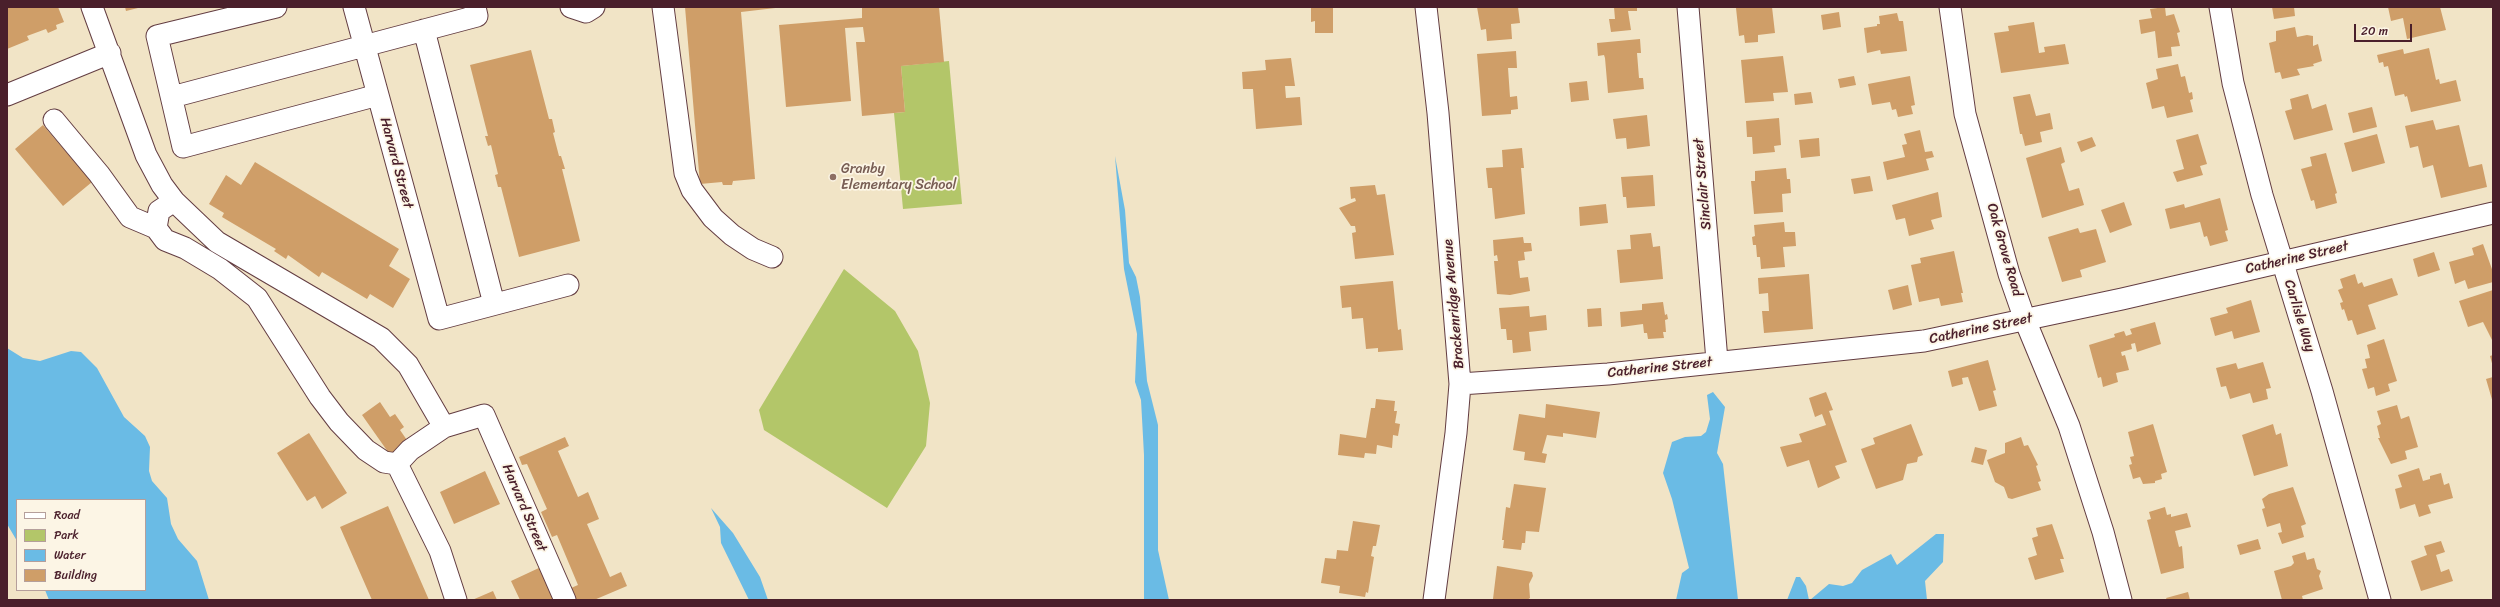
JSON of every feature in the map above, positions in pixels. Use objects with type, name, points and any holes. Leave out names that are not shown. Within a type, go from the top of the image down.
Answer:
[{"type":"street","points":[[92,7],[146,155],[162,185],[174,201],[217,242],[381,338],[408,365],[444,427],[410,450],[397,464]]},
{"type":"street","points":[[276,7],[157,36],[183,147],[378,95]]},
{"type":"street","name":"Harvard Street","points":[[354,7],[438,319],[494,304]]},
{"type":"street","points":[[172,97],[477,16],[475,7]]},
{"type":"street","points":[[571,7],[586,12],[594,7]]},
{"type":"street","points":[[663,7],[685,173],[692,190],[713,218],[732,235],[753,249],[772,257]]},
{"type":"street","name":"Brackenridge Avenue","points":[[1426,7],[1438,112],[1460,384],[1456,433],[1434,600]]},
{"type":"street","name":"Sinclair Street","points":[[1688,7],[1718,361]]},
{"type":"street","name":"Oak Grove Road","points":[[1950,7],[1965,114],[2010,274],[2025,320],[2069,426],[2103,532],[2121,600]]},
{"type":"street","name":"Carlisle Way","points":[[2220,7],[2233,83],[2262,196],[2322,391],[2380,600]]},
{"type":"street","points":[[424,30],[494,304],[568,284]]},
{"type":"street","points":[[7,95],[110,53]]},
{"type":"street","points":[[54,120],[99,174],[130,217],[156,228],[165,240],[185,248],[220,270],[257,298],[320,397],[339,422],[366,450],[384,462],[397,464]]},
{"type":"street","points":[[156,228],[159,211],[174,201]]},
{"type":"street","name":"Catherine Street","points":[[1460,384],[1608,374],[1718,361],[1832,352],[1924,341],[2025,320],[2493,213]]},
{"type":"street","name":"Harvard Street","points":[[444,427],[484,415],[565,600]]},
{"type":"street","points":[[397,464],[440,552],[456,600]]},
{"type":"green space","points":[[949,61],[962,204],[903,209],[894,113],[905,112],[901,66]]},
{"type":"green space","points":[[844,269],[895,311],[918,351],[930,403],[926,446],[887,508],[764,430],[759,410]]},
{"type":"water","points":[[1115,156],[1125,210],[1129,263],[1136,277],[1140,297],[1147,381],[1158,425],[1158,550],[1169,600],[1144,600],[1144,455],[1141,400],[1135,382],[1137,334],[1124,269]]},
{"type":"water","points":[[7,348],[23,358],[40,361],[71,351],[81,352],[97,368],[124,417],[145,436],[150,447],[149,471],[152,481],[167,498],[171,524],[178,539],[197,561],[209,600],[49,600],[45,591],[146,591],[146,499],[16,499],[16,539],[7,524]]},
{"type":"water","points":[[1713,392],[1725,407],[1717,453],[1723,464],[1738,600],[1676,600],[1682,573],[1689,568],[1672,499],[1663,473],[1672,442],[1685,437],[1701,436],[1706,432],[1710,419],[1707,395]]},
{"type":"water","points":[[711,508],[733,533],[760,577],[768,600],[749,600],[721,543],[720,527]]},
{"type":"water","points":[[1936,534],[1944,534],[1943,562],[1925,581],[1927,600],[1810,600],[1829,584],[1843,586],[1852,583],[1862,570],[1891,554],[1897,565]]},
{"type":"water","points":[[1796,577],[1800,577],[1806,586],[1809,600],[1787,600]]},
{"type":"building","points":[[7,7],[58,7],[64,22],[56,25],[57,29],[48,33],[46,29],[27,36],[29,40],[7,49]]},
{"type":"building","points":[[125,7],[138,7],[138,8],[126,11]]},
{"type":"building","points":[[685,7],[784,7],[741,12],[755,179],[733,181],[732,185],[723,185],[722,182],[700,184]]},
{"type":"building","points":[[862,7],[939,7],[944,62],[901,66],[905,112],[862,116],[856,42],[865,42],[863,27],[845,28],[851,101],[786,107],[779,25],[862,18]]},
{"type":"building","points":[[1311,7],[1333,7],[1333,33],[1315,33],[1315,21],[1311,22]]},
{"type":"building","points":[[1477,7],[1518,7],[1520,23],[1511,24],[1512,39],[1487,41],[1486,29],[1481,30]]},
{"type":"building","points":[[1614,7],[1637,7],[1637,11],[1628,11],[1631,30],[1611,32],[1609,19],[1615,19]]},
{"type":"building","points":[[1772,7],[1775,33],[1758,35],[1758,42],[1745,43],[1744,35],[1739,36],[1736,8]]},
{"type":"building","points":[[2165,7],[2166,16],[2174,14],[2180,32],[2177,33],[2180,46],[2171,47],[2172,56],[2158,58],[2155,31],[2141,34],[2139,20],[2152,18],[2150,9]]},
{"type":"building","points":[[2272,7],[2294,7],[2295,16],[2274,19]]},
{"type":"building","points":[[2388,7],[2440,7],[2446,30],[2407,39],[2403,18],[2391,21]]},
{"type":"building","points":[[1839,12],[1841,27],[1823,30],[1821,15]]},
{"type":"building","points":[[1897,13],[1899,21],[1903,21],[1907,51],[1881,54],[1880,50],[1867,53],[1864,28],[1877,26],[1877,24],[1880,24],[1879,16]]},
{"type":"building","points":[[2034,22],[2039,53],[2045,52],[2044,47],[2065,44],[2069,64],[2001,73],[1994,33],[2009,31],[2008,26]]},
{"type":"building","points":[[2295,27],[2297,37],[2307,35],[2313,36],[2313,46],[2318,44],[2322,61],[2313,64],[2314,66],[2297,69],[2300,75],[2282,79],[2280,72],[2275,73],[2269,43],[2276,41],[2276,31]]},
{"type":"building","points":[[1640,39],[1641,53],[1637,53],[1639,78],[1643,78],[1644,89],[1608,93],[1605,58],[1604,55],[1598,56],[1597,43]]},
{"type":"building","points":[[2429,48],[2436,80],[2439,79],[2440,84],[2456,80],[2461,101],[2411,112],[2407,96],[2405,97],[2404,94],[2395,96],[2388,66],[2384,67],[2383,62],[2379,63],[2377,55],[2403,49],[2404,54]]},
{"type":"building","points":[[531,50],[549,119],[552,119],[555,132],[553,133],[559,156],[561,156],[565,169],[562,169],[580,241],[519,257],[501,187],[498,187],[495,175],[498,174],[491,145],[488,146],[485,136],[488,136],[470,65]]},
{"type":"building","points":[[1516,51],[1517,68],[1508,68],[1510,97],[1517,96],[1518,109],[1511,110],[1511,114],[1482,116],[1477,54]]},
{"type":"building","points":[[1783,56],[1788,92],[1773,93],[1774,101],[1745,103],[1741,60]]},
{"type":"building","points":[[1291,58],[1295,86],[1285,86],[1286,98],[1300,97],[1302,125],[1256,129],[1253,89],[1243,89],[1242,72],[1266,70],[1265,60]]},
{"type":"building","points":[[2178,64],[2181,77],[2185,76],[2189,93],[2192,92],[2193,99],[2190,100],[2193,112],[2167,118],[2164,106],[2152,109],[2146,83],[2158,79],[2156,69]]},
{"type":"building","points":[[1854,76],[1856,85],[1840,88],[1838,79]]},
{"type":"building","points":[[1910,76],[1915,105],[1911,106],[1913,114],[1898,117],[1896,109],[1892,110],[1890,102],[1872,105],[1868,84]]},
{"type":"building","points":[[1587,81],[1589,100],[1571,102],[1569,83]]},
{"type":"building","points":[[1811,92],[1813,103],[1795,105],[1794,94]]},
{"type":"building","points":[[2030,94],[2036,116],[2050,113],[2053,129],[2040,132],[2042,142],[2025,146],[2022,134],[2020,134],[2013,97]]},
{"type":"building","points":[[2308,94],[2312,109],[2326,104],[2333,130],[2294,140],[2285,111],[2292,109],[2290,99]]},
{"type":"building","points":[[2372,107],[2377,127],[2353,133],[2348,113]]},
{"type":"building","points":[[1647,115],[1650,146],[1627,149],[1626,138],[1616,139],[1613,119]]},
{"type":"building","points":[[1779,118],[1781,145],[1774,146],[1775,152],[1753,154],[1752,137],[1747,137],[1746,121]]},
{"type":"building","points":[[2433,120],[2436,130],[2459,125],[2469,167],[2482,164],[2487,187],[2441,198],[2433,165],[2423,168],[2418,146],[2410,148],[2405,126]]},
{"type":"building","points":[[43,125],[92,182],[63,206],[15,149]]},
{"type":"building","points":[[1920,130],[1925,152],[1932,151],[1934,157],[1926,159],[1929,170],[1887,180],[1883,162],[1905,157],[1902,145],[1907,144],[1904,134]]},
{"type":"building","points":[[2198,134],[2207,164],[2200,166],[2203,175],[2177,182],[2173,172],[2184,169],[2176,140]]},
{"type":"building","points":[[2377,134],[2385,163],[2352,172],[2344,143]]},
{"type":"building","points":[[2092,137],[2096,146],[2081,152],[2077,142]]},
{"type":"building","points":[[1819,138],[1820,156],[1801,158],[1799,140]]},
{"type":"building","points":[[2061,147],[2065,162],[2061,164],[2069,191],[2079,188],[2084,205],[2042,218],[2026,158]]},
{"type":"building","points":[[1522,148],[1524,168],[1521,168],[1525,214],[1495,219],[1492,188],[1488,188],[1486,168],[1503,167],[1502,150]]},
{"type":"building","points":[[2326,153],[2337,193],[2335,194],[2337,203],[2316,209],[2314,200],[2311,201],[2301,169],[2312,166],[2310,157]]},
{"type":"building","points":[[255,162],[399,249],[389,266],[410,279],[393,308],[370,294],[367,299],[322,272],[319,277],[288,255],[286,259],[274,251],[276,249],[222,217],[224,213],[209,204],[226,175],[241,185]]},
{"type":"building","points":[[1786,168],[1787,179],[1790,179],[1791,193],[1782,194],[1783,212],[1754,214],[1751,181],[1755,181],[1755,171]]},
{"type":"building","points":[[1653,175],[1655,206],[1627,208],[1626,197],[1623,197],[1621,177]]},
{"type":"building","points":[[1870,176],[1873,191],[1854,194],[1851,179]]},
{"type":"building","points":[[1375,185],[1377,195],[1385,194],[1394,255],[1355,259],[1352,233],[1356,232],[1355,226],[1351,226],[1339,208],[1356,201],[1355,198],[1351,199],[1350,187]]},
{"type":"building","points":[[1938,192],[1942,217],[1931,220],[1934,229],[1909,236],[1905,218],[1896,220],[1892,205]]},
{"type":"building","points":[[2220,198],[2228,230],[2225,231],[2228,241],[2210,246],[2207,236],[2204,237],[2200,222],[2170,229],[2165,209],[2184,204],[2185,208]]},
{"type":"building","points":[[2124,202],[2132,225],[2110,233],[2101,210]]},
{"type":"building","points":[[1606,204],[1608,223],[1580,226],[1579,207]]},
{"type":"building","points":[[1784,222],[1785,232],[1795,232],[1796,246],[1783,247],[1785,267],[1761,269],[1760,257],[1757,257],[1756,245],[1753,245],[1752,237],[1755,236],[1754,225]]},
{"type":"building","points":[[2078,228],[2080,233],[2096,229],[2106,262],[2080,270],[2082,277],[2062,282],[2048,237]]},
{"type":"building","points":[[1651,233],[1653,247],[1660,246],[1663,279],[1620,283],[1617,250],[1631,249],[1630,235]]},
{"type":"building","points":[[1523,237],[1524,243],[1531,243],[1532,251],[1524,252],[1525,260],[1518,261],[1520,278],[1528,277],[1530,291],[1510,295],[1497,294],[1494,261],[1498,261],[1497,255],[1494,256],[1493,240]]},
{"type":"building","points":[[2483,244],[2493,272],[2493,282],[2468,289],[2465,280],[2455,284],[2449,262],[2474,255],[2472,248]]},
{"type":"building","points":[[1954,251],[1963,293],[1961,293],[1963,302],[1941,306],[1939,298],[1919,302],[1911,265],[1921,263],[1920,258]]},
{"type":"building","points":[[2434,252],[2440,270],[2418,277],[2413,259]]},
{"type":"building","points":[[1809,274],[1813,329],[1764,333],[1762,311],[1769,311],[1768,293],[1759,294],[1758,278]]},
{"type":"building","points":[[2355,274],[2358,284],[2362,282],[2364,287],[2392,278],[2398,295],[2368,305],[2376,329],[2357,335],[2352,320],[2348,321],[2344,309],[2342,310],[2340,303],[2343,302],[2338,290],[2343,288],[2340,279]]},
{"type":"building","points":[[1393,281],[1398,330],[1401,329],[1403,350],[1378,352],[1378,348],[1366,349],[1363,318],[1352,319],[1351,307],[1342,308],[1340,286]]},
{"type":"building","points":[[1908,285],[1912,305],[1893,310],[1888,290]]},
{"type":"building","points":[[2493,290],[2493,342],[2483,322],[2468,327],[2459,301]]},
{"type":"building","points":[[2251,300],[2260,332],[2234,339],[2232,331],[2215,336],[2210,318],[2228,313],[2226,308]]},
{"type":"building","points":[[1663,302],[1665,315],[1667,314],[1668,319],[1665,320],[1666,332],[1663,332],[1664,338],[1648,339],[1647,333],[1644,333],[1643,324],[1621,327],[1620,312],[1642,310],[1642,304]]},
{"type":"building","points":[[1529,306],[1530,317],[1546,315],[1547,330],[1529,332],[1531,351],[1513,353],[1512,340],[1507,340],[1506,329],[1501,329],[1499,308]]},
{"type":"building","points":[[1601,308],[1602,326],[1588,327],[1587,309]]},
{"type":"building","points":[[2155,322],[2161,344],[2137,352],[2135,343],[2131,344],[2132,349],[2121,352],[2122,356],[2125,355],[2129,370],[2116,373],[2118,382],[2103,387],[2101,377],[2098,378],[2089,345],[2115,337],[2114,334],[2124,331],[2126,336],[2132,334],[2130,329]]},
{"type":"building","points":[[2384,339],[2397,381],[2388,384],[2390,391],[2376,396],[2374,387],[2368,389],[2362,369],[2367,368],[2365,359],[2370,358],[2367,345]]},
{"type":"building","points":[[2493,355],[2493,367],[2490,356]]},
{"type":"building","points":[[1988,360],[1996,390],[1993,391],[1997,406],[1979,411],[1968,377],[1962,378],[1963,384],[1952,387],[1948,371]]},
{"type":"building","points":[[2263,362],[2271,388],[2266,389],[2268,399],[2253,403],[2250,393],[2230,399],[2226,386],[2221,387],[2216,368],[2236,363],[2238,369]]},
{"type":"building","points":[[2493,377],[2493,403],[2486,379]]},
{"type":"building","points":[[1826,392],[1833,410],[1829,411],[1847,462],[1835,466],[1840,478],[1818,488],[1809,460],[1787,467],[1780,447],[1802,442],[1799,434],[1826,425],[1822,414],[1815,417],[1809,398]]},
{"type":"building","points":[[1376,399],[1395,401],[1394,411],[1397,411],[1395,423],[1400,424],[1398,436],[1393,435],[1392,448],[1377,445],[1376,454],[1365,453],[1364,458],[1338,455],[1340,434],[1366,438],[1371,408],[1375,408]]},
{"type":"building","points":[[380,402],[390,417],[395,414],[404,427],[400,430],[411,446],[393,459],[362,415]]},
{"type":"building","points":[[1546,404],[1600,412],[1596,438],[1563,433],[1563,437],[1547,435],[1542,453],[1547,454],[1545,463],[1524,460],[1525,452],[1513,450],[1519,414],[1545,418]]},
{"type":"building","points":[[2397,405],[2401,419],[2409,416],[2418,447],[2405,451],[2407,459],[2391,464],[2378,438],[2380,438],[2377,426],[2381,424],[2377,411]]},
{"type":"building","points":[[1911,424],[1923,455],[1918,457],[1917,462],[1907,464],[1903,480],[1876,489],[1861,449],[1875,444],[1873,438]]},
{"type":"building","points":[[2153,424],[2167,472],[2161,474],[2162,479],[2155,481],[2155,483],[2143,484],[2140,477],[2133,479],[2129,465],[2132,464],[2130,457],[2134,456],[2128,432]]},
{"type":"building","points":[[2273,424],[2276,435],[2281,433],[2288,466],[2254,476],[2242,435]]},
{"type":"building","points":[[309,433],[347,493],[322,509],[315,496],[307,501],[277,453]]},
{"type":"building","points":[[565,437],[569,446],[558,451],[578,497],[588,492],[599,519],[587,524],[610,577],[621,572],[627,586],[594,600],[576,600],[571,588],[578,585],[557,535],[552,537],[541,512],[547,509],[527,464],[522,465],[519,457]]},
{"type":"building","points":[[2021,437],[2024,446],[2028,445],[2038,465],[2036,466],[2041,481],[2038,482],[2041,490],[2012,499],[2008,498],[2004,487],[1995,482],[1987,460],[2005,453],[2005,443]]},
{"type":"building","points":[[1975,447],[1987,450],[1983,465],[1971,462]]},
{"type":"building","points":[[2419,468],[2423,481],[2430,479],[2430,476],[2441,473],[2444,485],[2449,483],[2453,498],[2428,505],[2431,513],[2419,517],[2415,504],[2400,509],[2395,489],[2402,487],[2398,475]]},
{"type":"building","points":[[485,471],[500,504],[454,524],[440,492]]},
{"type":"building","points":[[1514,484],[1546,488],[1539,532],[1526,531],[1525,543],[1522,543],[1521,550],[1503,548],[1504,540],[1502,540],[1506,507],[1510,508]]},
{"type":"building","points":[[2293,487],[2306,524],[2301,526],[2304,537],[2282,544],[2278,533],[2282,532],[2280,523],[2267,527],[2262,509],[2265,508],[2262,499],[2269,494]]},
{"type":"building","points":[[388,506],[429,600],[372,600],[340,527]]},
{"type":"building","points":[[2165,507],[2167,515],[2171,514],[2171,517],[2187,513],[2191,527],[2175,531],[2179,547],[2182,546],[2184,568],[2161,574],[2147,520],[2151,519],[2149,512]]},
{"type":"building","points":[[1353,521],[1380,525],[1376,546],[1373,546],[1371,556],[1374,557],[1368,593],[1366,592],[1365,597],[1339,593],[1340,586],[1321,583],[1325,558],[1336,559],[1337,550],[1348,551]]},
{"type":"building","points":[[2052,524],[2064,559],[2060,559],[2064,572],[2035,580],[2028,558],[2037,555],[2032,538],[2038,536],[2036,528]]},
{"type":"building","points":[[2258,539],[2261,549],[2240,555],[2237,545]]},
{"type":"building","points":[[2441,541],[2445,552],[2436,555],[2441,572],[2449,569],[2453,581],[2421,591],[2411,561],[2427,555],[2424,546]]},
{"type":"building","points":[[2305,552],[2307,560],[2314,558],[2317,569],[2321,571],[2319,576],[2323,589],[2302,596],[2303,600],[2282,600],[2274,571],[2291,566],[2294,563],[2292,556]]},
{"type":"building","points":[[1497,566],[1532,572],[1533,576],[1529,584],[1530,598],[1527,600],[1493,599]]},
{"type":"building","points":[[541,567],[557,600],[520,600],[511,581]]},
{"type":"building","points":[[493,591],[497,600],[472,600]]},
{"type":"building","points":[[2188,592],[2190,600],[2167,600],[2166,598]]},
{"type":"place","name":"Granby Elementary School","points":[[833,177]]}]
